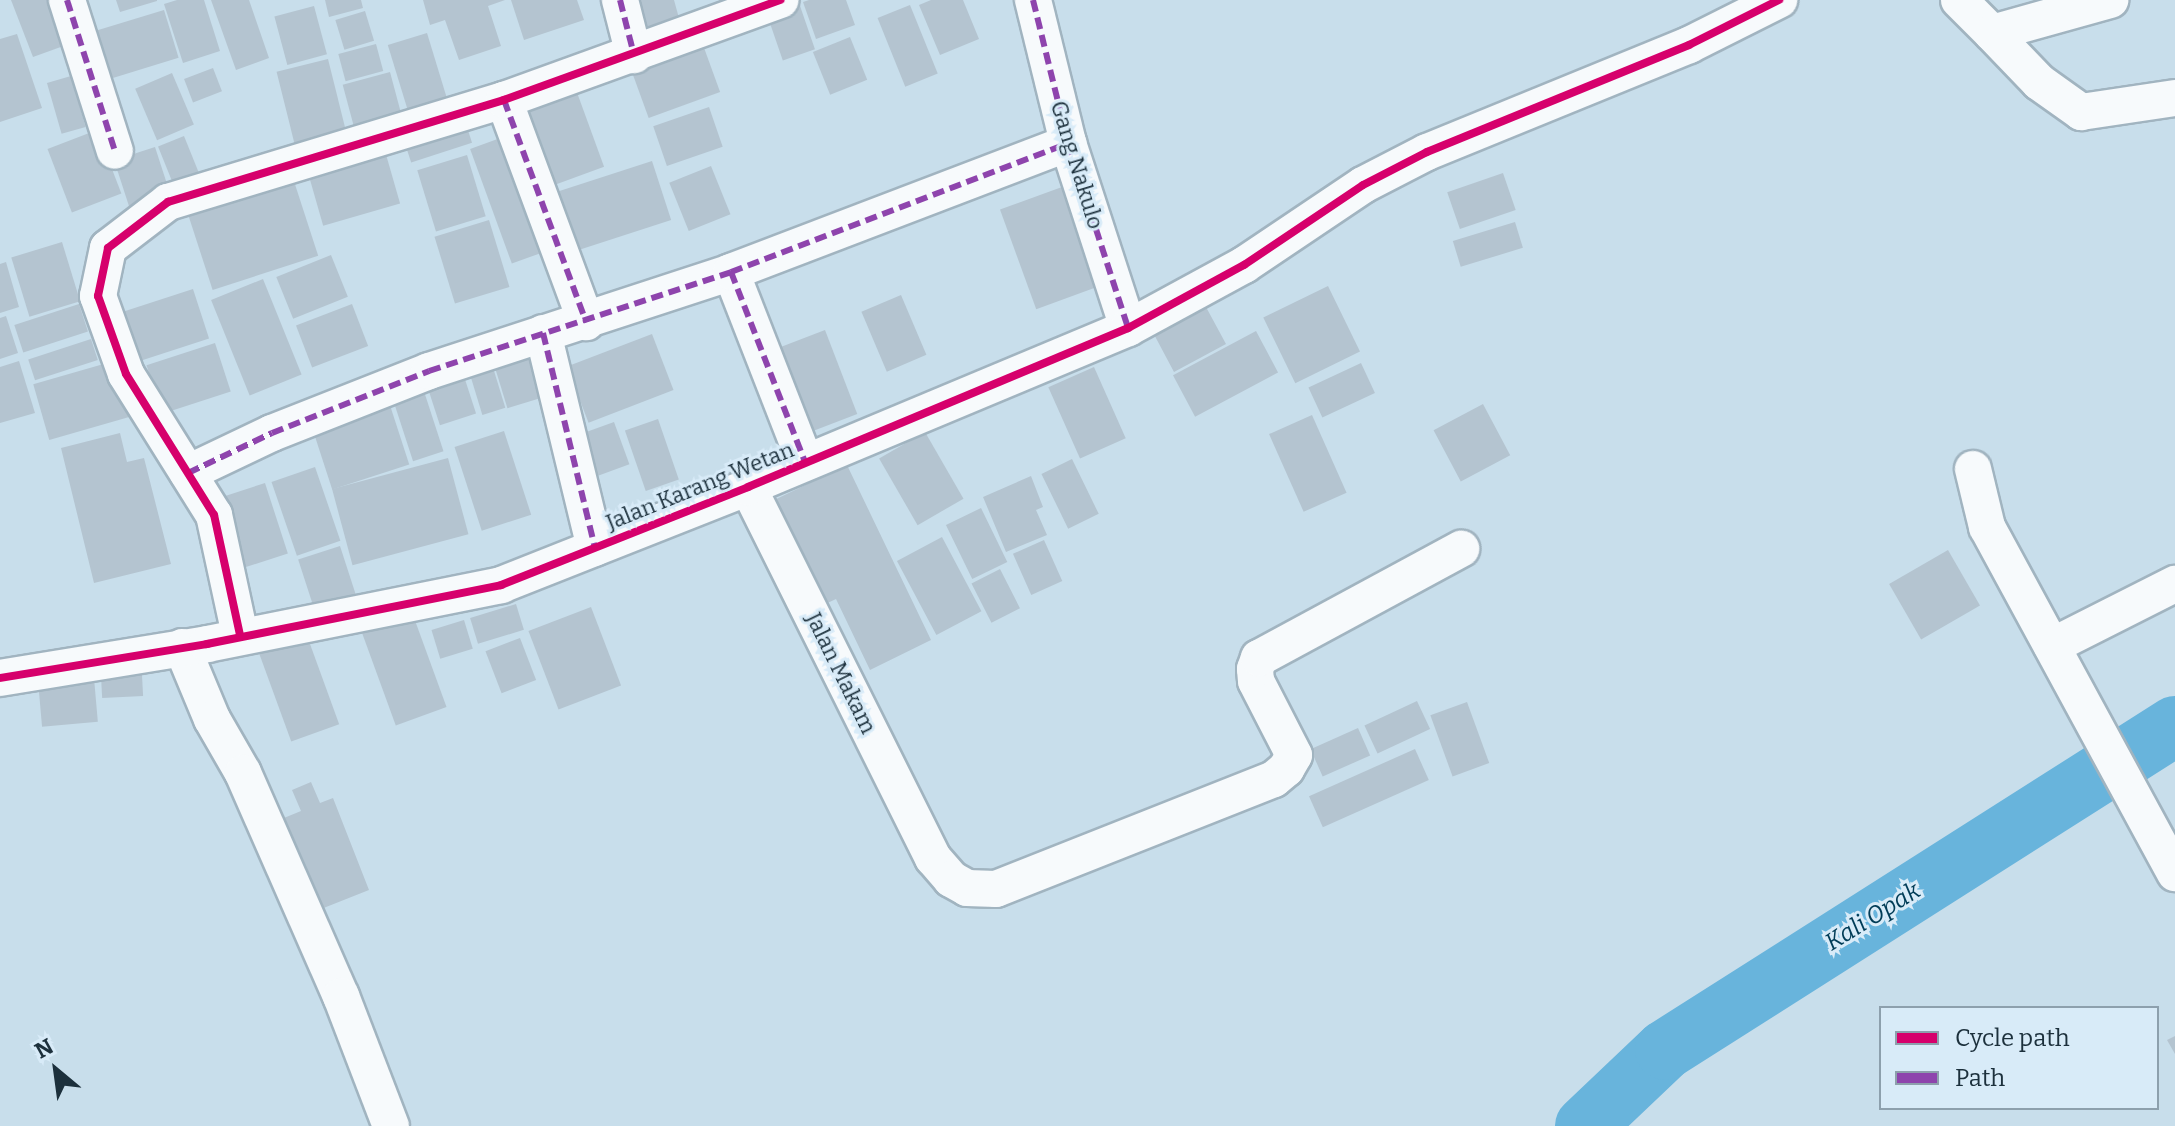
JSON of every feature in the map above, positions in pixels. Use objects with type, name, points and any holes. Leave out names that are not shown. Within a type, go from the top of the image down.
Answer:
[{"type":"street","points":[[67,0],[115,151]]},
{"type":"street","points":[[620,0],[634,55]]},
{"type":"street","points":[[240,635],[214,515],[126,374],[98,296],[108,248],[168,202],[504,100],[781,0]]},
{"type":"street","name":"Gang Nakulo","points":[[1033,0],[1068,143],[1128,328]]},
{"type":"street","name":"Jalan Karang Wetan","points":[[0,678],[182,647],[501,585],[748,487],[1128,328],[1244,265],[1363,185],[1427,152],[1689,45],[1779,0]]},
{"type":"street","points":[[1959,0],[2039,82],[2081,112],[2175,98]]},
{"type":"street","points":[[1992,33],[2110,0]]},
{"type":"street","points":[[504,100],[586,322]]},
{"type":"street","points":[[188,473],[315,416],[429,371],[731,272],[1068,143]]},
{"type":"street","points":[[731,272],[805,462]]},
{"type":"street","points":[[543,333],[595,548]]},
{"type":"street","points":[[1973,469],[1987,527],[2175,873]]},
{"type":"street","name":"Jalan Makam","points":[[748,487],[933,858],[951,879],[967,888],[996,889],[1274,779],[1286,769],[1294,755],[1256,681],[1255,669],[1259,658],[1461,549]]},
{"type":"street","points":[[2052,646],[2175,584]]},
{"type":"street","points":[[182,647],[212,719],[243,773],[341,996],[391,1126]]},
{"type":"building","points":[[11,0],[52,0],[69,44],[33,57]]},
{"type":"building","points":[[116,0],[157,0],[157,1],[120,12]]},
{"type":"building","points":[[177,0],[204,0],[220,51],[183,63],[164,4]]},
{"type":"building","points":[[211,0],[249,0],[269,58],[236,70]]},
{"type":"building","points":[[325,0],[361,0],[363,8],[329,17]]},
{"type":"building","points":[[423,0],[505,0],[488,6],[501,46],[459,60],[445,20],[430,25]]},
{"type":"building","points":[[511,0],[577,0],[584,20],[524,40]]},
{"type":"building","points":[[632,0],[674,0],[682,29],[643,39]]},
{"type":"building","points":[[846,0],[855,25],[816,39],[803,2]]},
{"type":"building","points":[[931,0],[963,0],[979,39],[940,55],[919,5]]},
{"type":"building","points":[[799,3],[815,49],[783,60],[767,14]]},
{"type":"building","points":[[910,5],[938,74],[905,87],[878,18]]},
{"type":"building","points":[[314,6],[327,54],[287,65],[274,17]]},
{"type":"building","points":[[164,10],[179,58],[109,79],[94,31]]},
{"type":"building","points":[[365,11],[374,41],[344,50],[335,20]]},
{"type":"building","points":[[427,33],[450,107],[410,119],[388,45]]},
{"type":"building","points":[[17,34],[42,108],[0,122],[0,39]]},
{"type":"building","points":[[850,37],[867,80],[830,95],[813,52]]},
{"type":"building","points":[[376,44],[383,71],[346,81],[338,54]]},
{"type":"building","points":[[703,45],[720,92],[649,118],[632,71]]},
{"type":"building","points":[[328,59],[349,141],[297,154],[277,72]]},
{"type":"building","points":[[213,68],[222,91],[193,102],[184,79]]},
{"type":"building","points":[[390,72],[404,125],[357,138],[343,85]]},
{"type":"building","points":[[172,73],[194,125],[157,140],[135,89]]},
{"type":"building","points":[[71,76],[86,127],[62,134],[47,83]]},
{"type":"building","points":[[575,87],[604,167],[550,187],[520,107]]},
{"type":"building","points":[[709,107],[723,147],[667,166],[653,126]]},
{"type":"building","points":[[464,118],[472,143],[411,163],[403,138]]},
{"type":"building","points":[[97,130],[121,193],[72,212],[48,149]]},
{"type":"building","points":[[184,136],[203,184],[178,195],[158,146]]},
{"type":"building","points":[[503,137],[545,252],[512,264],[470,149]]},
{"type":"building","points":[[383,144],[400,204],[323,226],[306,166]]},
{"type":"building","points":[[155,147],[171,196],[130,210],[114,160]]},
{"type":"building","points":[[467,155],[486,216],[436,231],[417,170]]},
{"type":"building","points":[[652,161],[671,220],[569,253],[550,194]]},
{"type":"building","points":[[711,166],[730,214],[689,231],[669,183]]},
{"type":"building","points":[[291,172],[318,256],[213,290],[185,206]]},
{"type":"building","points":[[1503,173],[1516,210],[1460,229],[1447,192]]},
{"type":"building","points":[[1062,187],[1098,287],[1036,309],[1000,210]]},
{"type":"building","points":[[489,220],[509,287],[455,304],[434,237]]},
{"type":"building","points":[[1515,222],[1523,248],[1461,267],[1453,241]]},
{"type":"building","points":[[62,242],[80,301],[29,317],[11,257]]},
{"type":"building","points":[[331,255],[348,297],[293,319],[276,277]]},
{"type":"building","points":[[6,262],[19,307],[0,313],[0,264]]},
{"type":"building","points":[[263,279],[302,374],[250,395],[211,300]]},
{"type":"building","points":[[1328,286],[1360,352],[1295,383],[1263,318]]},
{"type":"building","points":[[193,289],[209,338],[137,362],[121,312]]},
{"type":"building","points":[[901,295],[926,355],[887,372],[861,312]]},
{"type":"building","points":[[79,304],[88,332],[23,353],[14,325]]},
{"type":"building","points":[[352,304],[368,346],[312,368],[296,326]]},
{"type":"building","points":[[1206,307],[1226,344],[1174,372],[1149,325],[1172,314],[1177,323]]},
{"type":"building","points":[[6,316],[18,353],[0,359],[0,318]]},
{"type":"building","points":[[825,330],[857,414],[808,433],[776,349]]},
{"type":"building","points":[[1256,331],[1278,372],[1195,417],[1173,375]]},
{"type":"building","points":[[652,334],[674,390],[589,423],[567,367]]},
{"type":"building","points":[[91,339],[98,360],[35,380],[28,359]]},
{"type":"building","points":[[215,343],[231,392],[162,414],[147,365]]},
{"type":"building","points":[[544,350],[557,393],[507,408],[494,365]]},
{"type":"building","points":[[19,361],[35,413],[0,423],[0,367]]},
{"type":"building","points":[[114,361],[130,417],[49,440],[33,384]]},
{"type":"building","points":[[491,361],[505,408],[482,415],[468,368]]},
{"type":"building","points":[[1361,363],[1375,393],[1322,417],[1308,388]]},
{"type":"building","points":[[460,364],[476,413],[440,425],[424,376]]},
{"type":"building","points":[[1094,367],[1126,438],[1080,459],[1048,387]]},
{"type":"building","points":[[420,379],[443,451],[413,461],[390,389]]},
{"type":"building","points":[[387,396],[409,464],[332,490],[310,421]]},
{"type":"building","points":[[1483,404],[1510,455],[1461,482],[1434,430]]},
{"type":"building","points":[[1312,415],[1347,493],[1304,512],[1269,434]]},
{"type":"building","points":[[658,419],[679,480],[646,491],[625,430]]},
{"type":"building","points":[[614,422],[629,464],[590,479],[575,436]]},
{"type":"building","points":[[504,431],[531,515],[482,531],[455,447]]},
{"type":"building","points":[[925,432],[964,499],[918,525],[879,458]]},
{"type":"building","points":[[120,433],[127,462],[144,458],[171,564],[94,583],[61,448]]},
{"type":"building","points":[[448,458],[468,534],[353,565],[332,489]]},
{"type":"building","points":[[1072,459],[1099,514],[1068,529],[1041,474]]},
{"type":"building","points":[[847,465],[931,640],[870,670],[836,599],[819,607],[768,503]]},
{"type":"building","points":[[315,467],[340,541],[297,556],[272,482]]},
{"type":"building","points":[[1031,476],[1043,507],[1036,510],[1047,535],[1006,552],[983,497]]},
{"type":"building","points":[[265,483],[288,553],[245,567],[222,497]]},
{"type":"building","points":[[981,508],[1007,562],[972,579],[946,525]]},
{"type":"building","points":[[942,537],[981,611],[936,635],[897,561]]},
{"type":"building","points":[[1044,540],[1062,581],[1031,595],[1013,554]]},
{"type":"building","points":[[340,546],[356,595],[314,609],[298,560]]},
{"type":"building","points":[[1948,550],[1980,605],[1921,639],[1889,584]]},
{"type":"building","points":[[1000,569],[1020,608],[991,623],[971,584]]},
{"type":"building","points":[[516,604],[524,630],[478,644],[470,618]]},
{"type":"building","points":[[591,607],[621,685],[559,709],[528,631]]},
{"type":"building","points":[[413,615],[447,707],[396,726],[362,633]]},
{"type":"building","points":[[464,620],[473,649],[440,659],[431,630]]},
{"type":"building","points":[[306,633],[339,724],[291,742],[258,650]]},
{"type":"building","points":[[520,638],[536,680],[502,693],[485,651]]},
{"type":"building","points":[[142,675],[143,696],[102,698],[101,677]]},
{"type":"building","points":[[94,678],[98,722],[42,727],[38,683]]},
{"type":"building","points":[[1417,701],[1430,729],[1378,754],[1364,726]]},
{"type":"building","points":[[1467,702],[1489,763],[1453,776],[1430,715]]},
{"type":"building","points":[[1358,728],[1370,755],[1323,777],[1310,749]]},
{"type":"building","points":[[1415,749],[1429,780],[1323,827],[1309,796]]},
{"type":"building","points":[[311,782],[320,803],[333,798],[369,890],[316,911],[279,820],[301,811],[292,790]]},
{"type":"building","points":[[2175,1036],[2175,1054],[2167,1040]]},
{"type":"waterway","name":"Kali Opak","points":[[1585,1126],[1665,1050],[2175,726]]},
{"type":"marked path","points":[[67,0],[115,151]]},
{"type":"marked path","points":[[620,0],[634,55]]},
{"type":"marked path","points":[[1033,0],[1068,143],[1128,328]]},
{"type":"marked path","points":[[504,100],[586,322]]},
{"type":"marked path","points":[[188,473],[272,433],[429,371],[731,272],[1068,143]]},
{"type":"marked path","points":[[731,272],[805,462]]},
{"type":"marked path","points":[[543,333],[595,548]]},
{"type":"cycle path","points":[[240,635],[214,515],[126,374],[98,296],[108,248],[168,202],[504,100],[781,0]]},
{"type":"cycle path","points":[[0,678],[207,644],[501,585],[748,487],[1128,328],[1244,265],[1363,185],[1427,152],[1689,45],[1779,0]]}]
